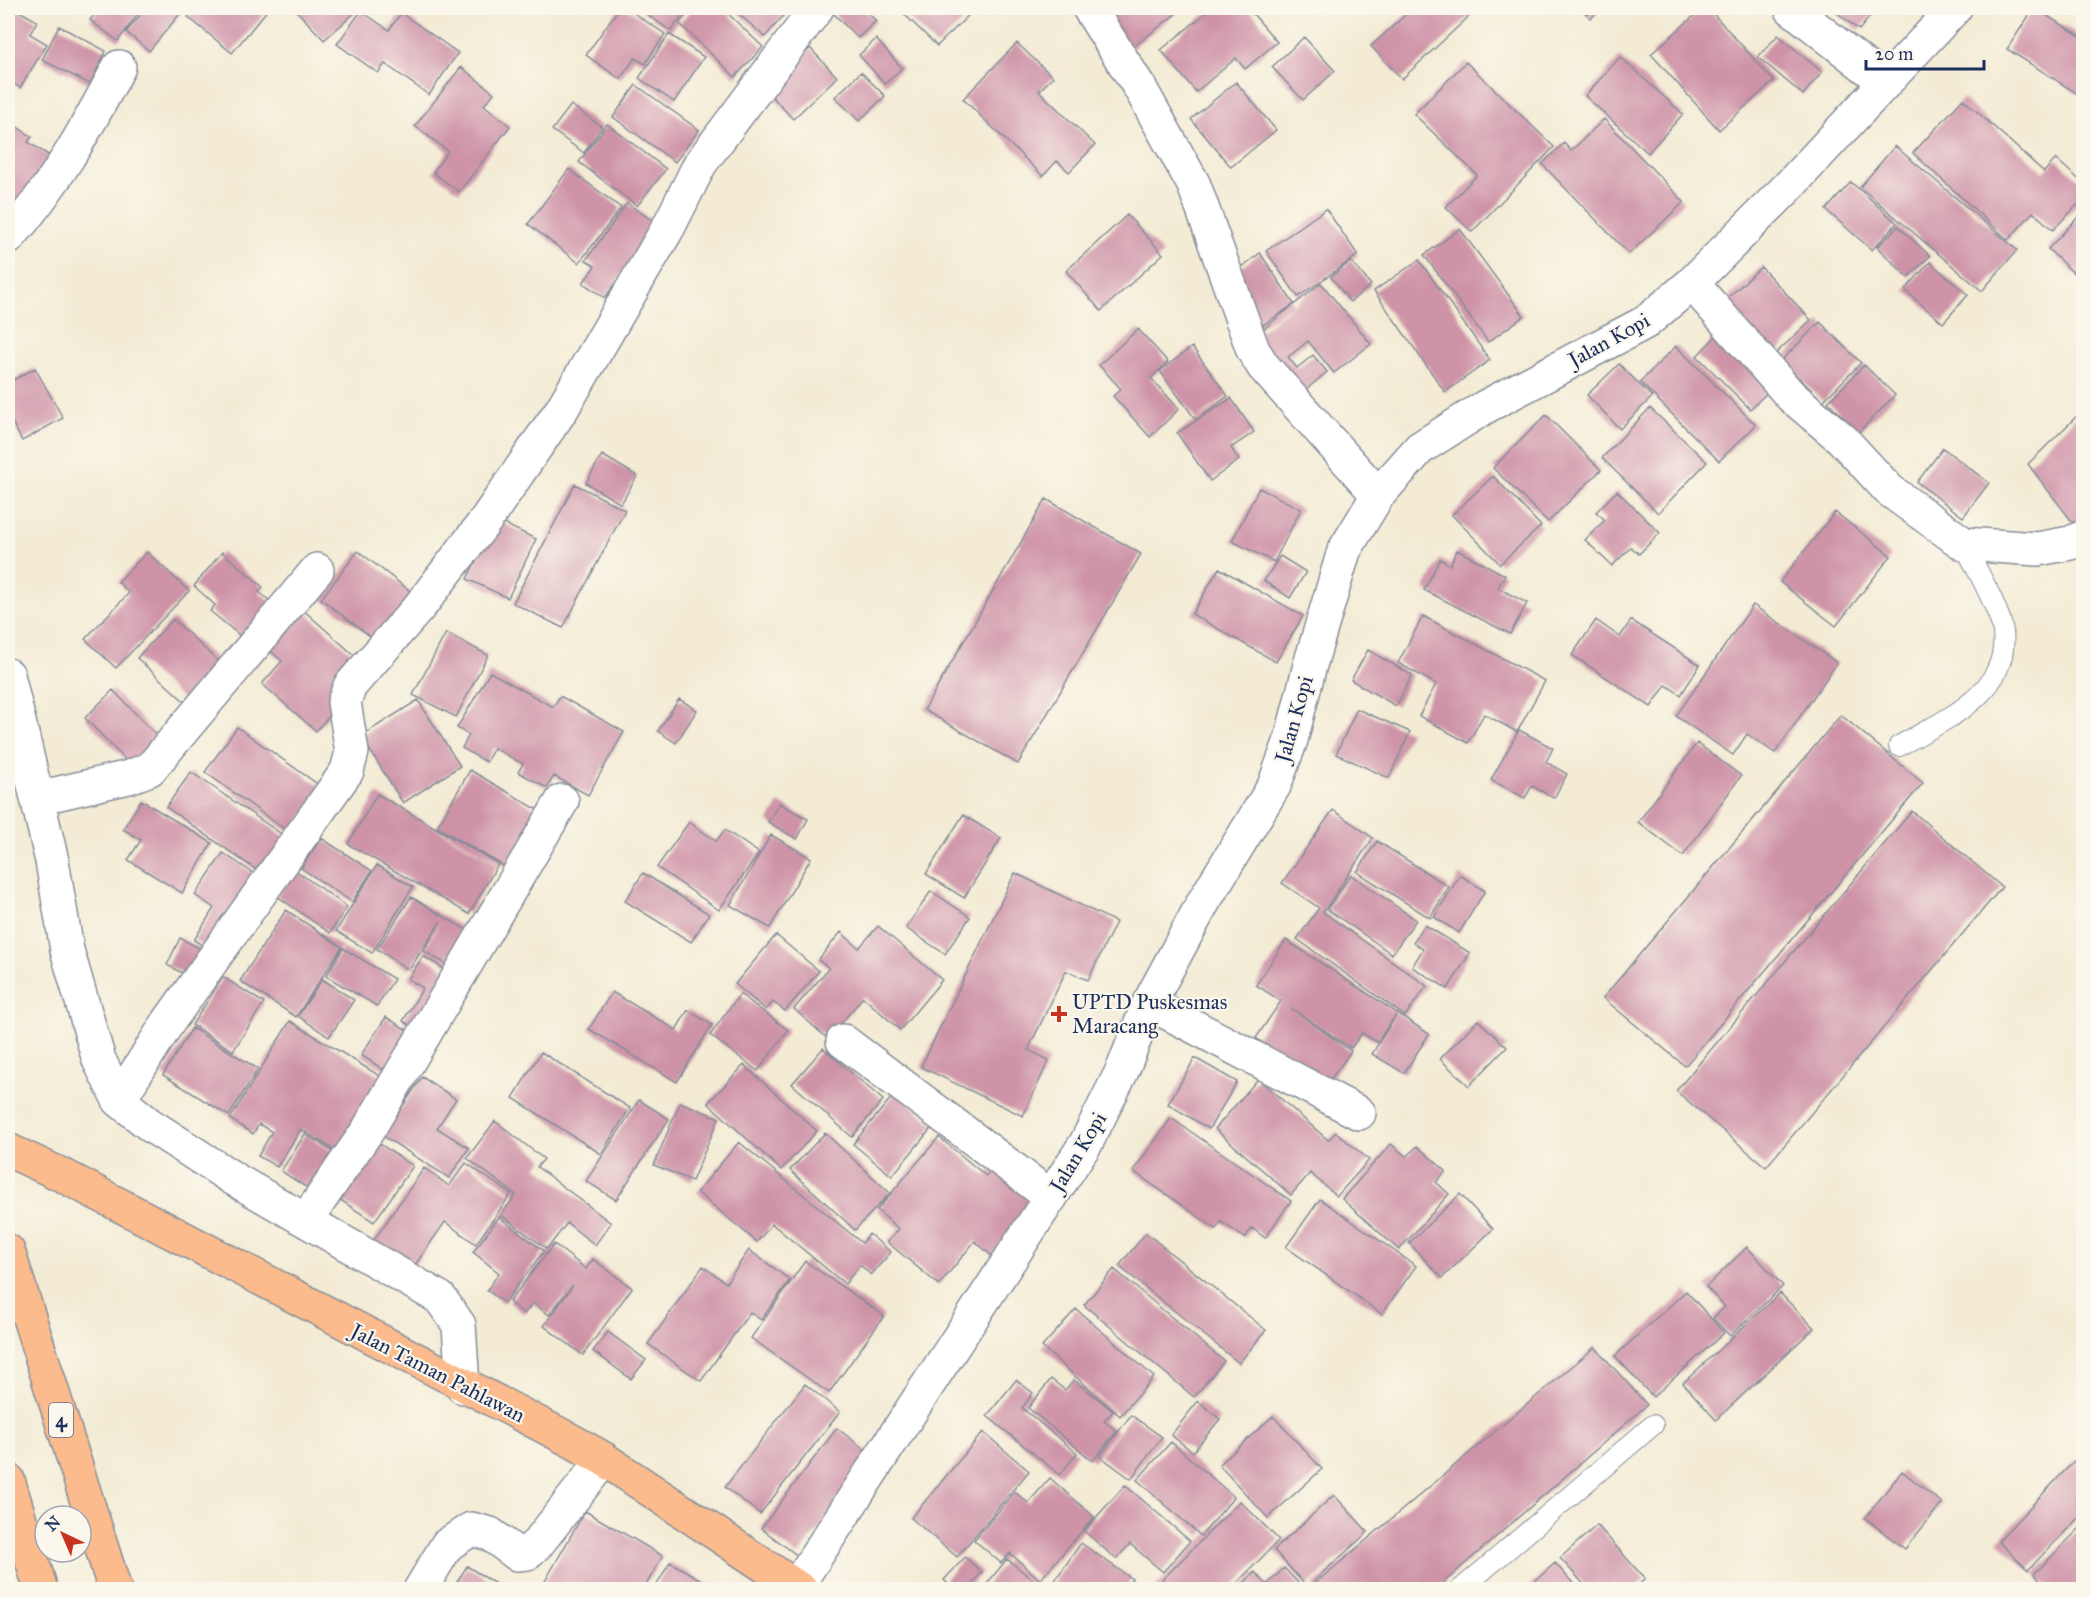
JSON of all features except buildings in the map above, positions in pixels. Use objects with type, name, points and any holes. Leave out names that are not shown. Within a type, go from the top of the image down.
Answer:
[{"type":"main road","name":"Jalan Taman Pahlawan","points":[[8,1150],[64,1176],[604,1459],[798,1588]]},
{"type":"main road","name":"4","points":[[8,1251],[115,1590]]},
{"type":"main road","points":[[8,1480],[41,1590]]},
{"type":"street","points":[[1089,8],[1140,88],[1194,185],[1253,350],[1263,366],[1378,495]]},
{"type":"street","points":[[1791,8],[1885,82]]},
{"type":"street","name":"Jalan Kopi","points":[[798,1588],[1051,1197],[1102,1112],[1149,1003],[1204,901],[1274,786],[1291,740],[1310,665],[1344,550],[1378,495],[1420,448],[1485,407],[1646,322],[1692,284],[1787,188],[1955,8]]},
{"type":"street","points":[[119,1100],[167,1024],[347,771],[352,752],[344,702],[350,686],[420,606],[496,505],[568,399],[668,228],[700,164],[812,10]]},
{"type":"street","points":[[8,238],[33,210],[69,160],[119,68]]},
{"type":"street","points":[[1692,284],[1791,396],[1842,439],[1889,490],[1964,544],[2038,549],[2070,543],[2084,537]]},
{"type":"street","points":[[38,798],[129,777],[150,769],[317,570]]},
{"type":"street","points":[[8,675],[38,798],[66,950],[99,1060],[119,1100],[150,1125],[225,1173],[421,1285],[449,1307],[459,1325],[464,1387]]},
{"type":"street","points":[[306,1220],[368,1130],[562,801]]},
{"type":"street","points":[[1149,1003],[1359,1113]]},
{"type":"street","points":[[843,1041],[1051,1197]]},
{"type":"street","points":[[420,1590],[447,1545],[471,1528],[490,1534],[517,1554],[527,1553],[538,1543],[604,1459]]},
{"type":"lane","points":[[1899,746],[1966,707],[1996,676],[2003,653],[2003,630],[1964,544]]},
{"type":"lane","points":[[1460,1590],[1653,1425]]},
{"type":"place","name":"UPTD Puskesmas Maracang","points":[[1059,1014]]}]
